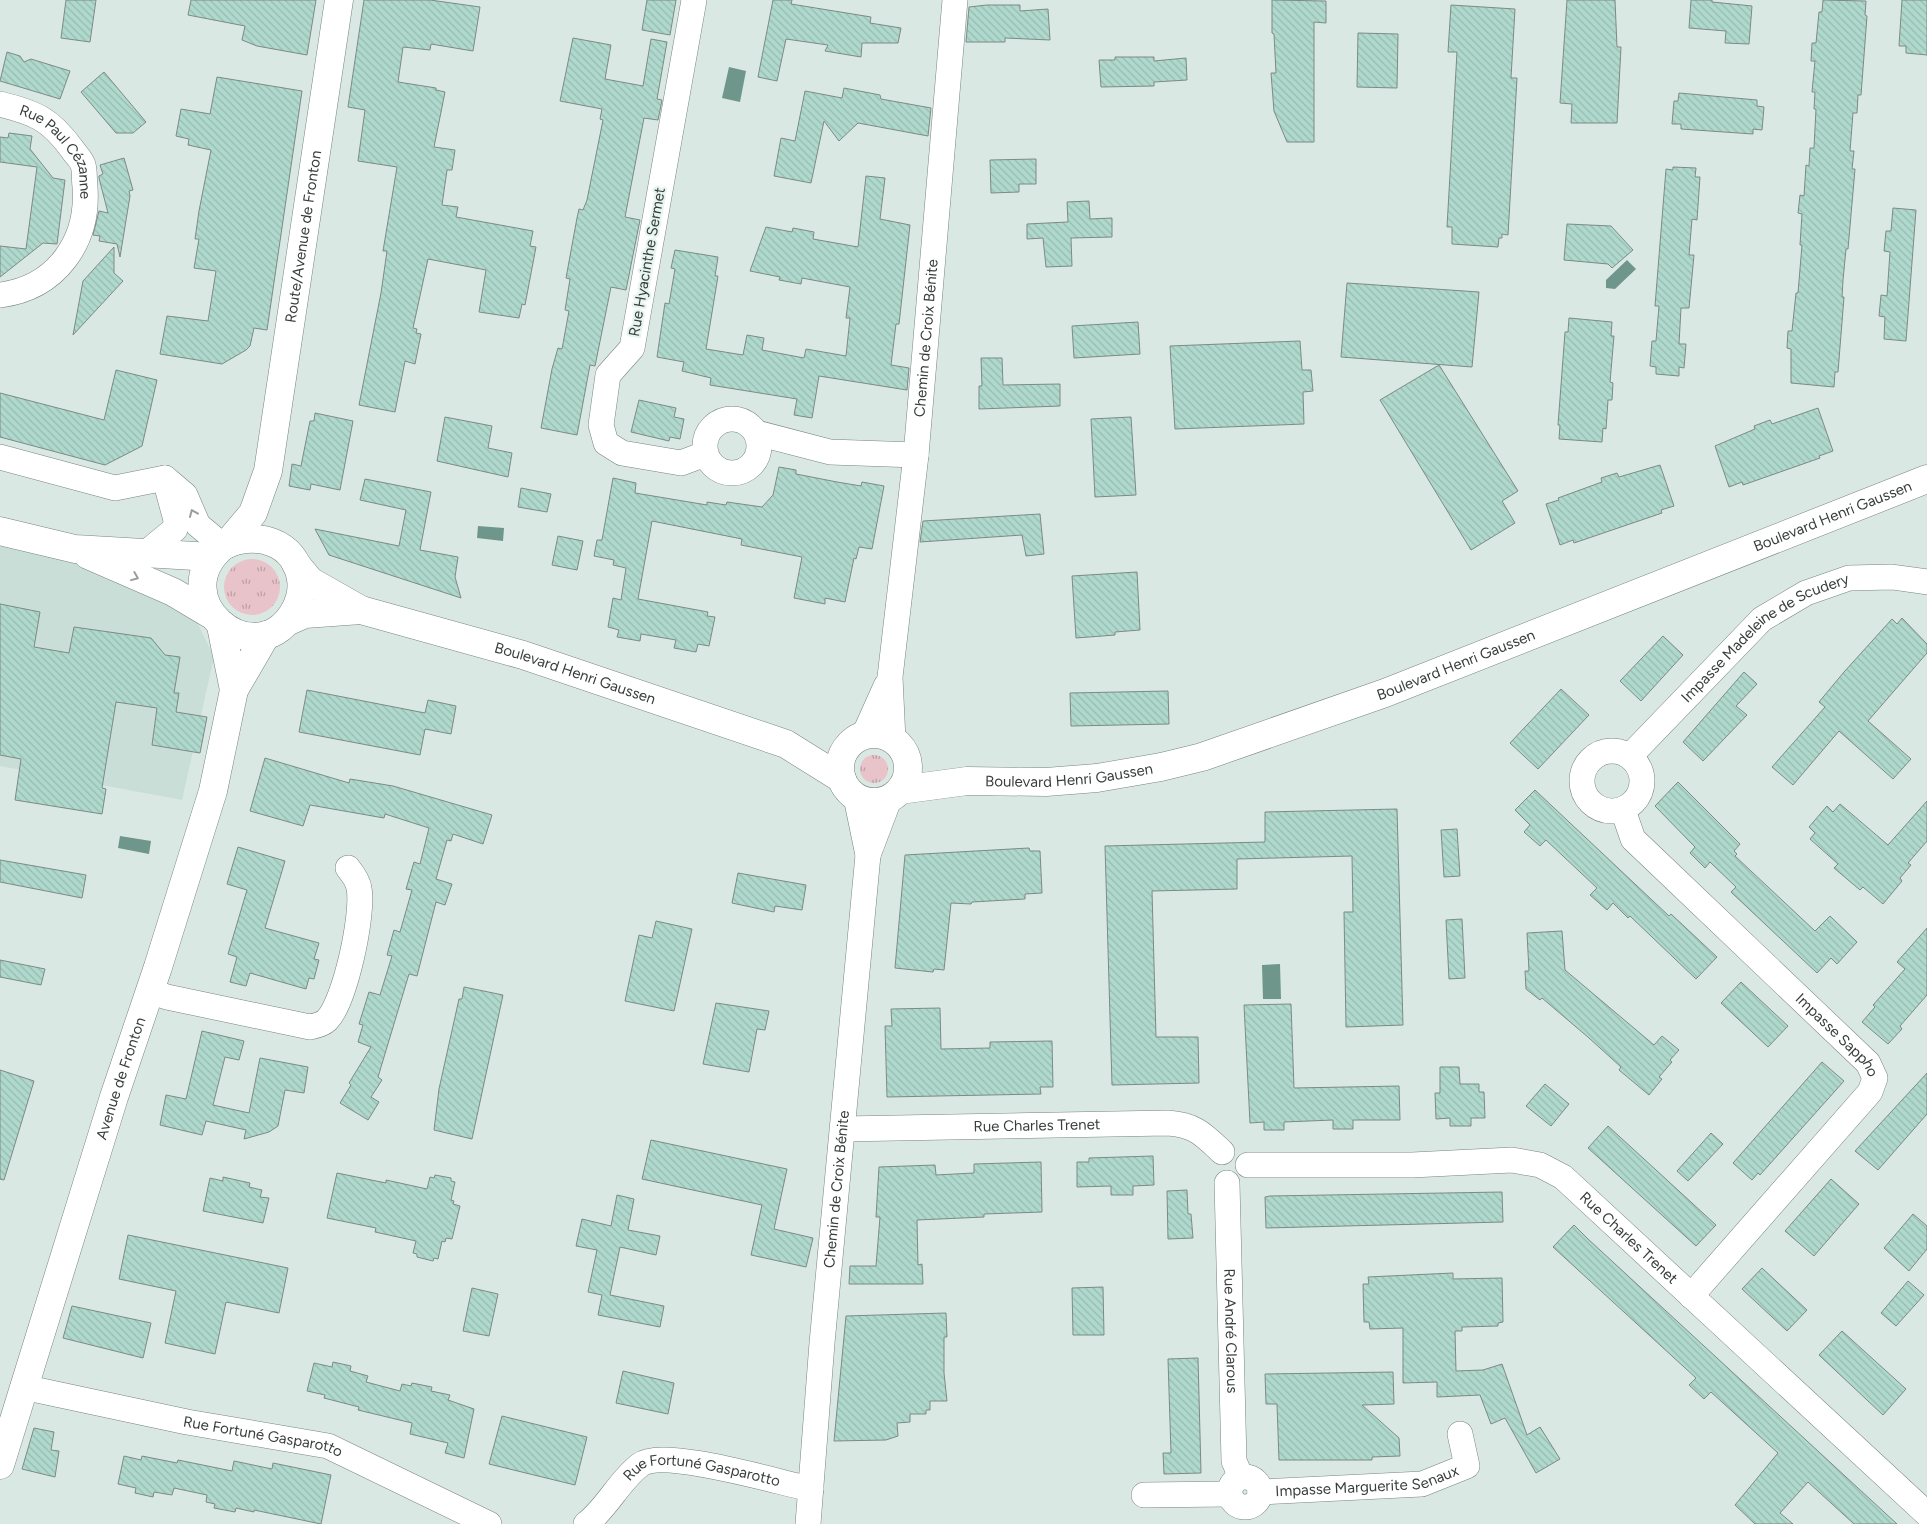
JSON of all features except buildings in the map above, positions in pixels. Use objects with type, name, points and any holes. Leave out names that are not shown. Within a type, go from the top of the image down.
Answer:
[{"type":"street","name":"Route/Avenue de Fronton","points":[[268,471],[339,0]]},
{"type":"street","name":"Rue Hyacinthe Sermet","points":[[694,0],[632,348],[608,375],[601,425],[606,443],[622,453],[680,463],[705,454]]},
{"type":"street","name":"Chemin de Croix Bénite","points":[[896,743],[890,677],[916,454],[955,0]]},
{"type":"street","name":"Rue Paul Cézanne","points":[[0,104],[29,111],[56,128],[83,163],[86,205],[77,242],[50,276],[16,293],[0,295]]},
{"type":"street","points":[[727,418],[739,419],[749,424],[757,433],[760,446],[757,459],[742,471],[736,473],[723,472],[712,465],[705,454],[704,442],[708,431],[716,423],[727,418]]},
{"type":"street","points":[[757,433],[830,452],[916,454]]},
{"type":"street","points":[[0,457],[115,488],[165,478]]},
{"type":"street","points":[[216,620],[204,600],[202,585],[205,570],[221,549],[253,514],[268,471]]},
{"type":"street","points":[[0,531],[75,549],[172,592],[242,636],[266,635],[278,629],[289,620],[297,608],[301,594],[301,579],[272,514],[268,471]]},
{"type":"street","points":[[165,478],[185,495],[198,526],[221,549]]},
{"type":"street","points":[[147,552],[174,529],[176,520],[165,478]]},
{"type":"street","name":"Boulevard Henri Gaussen","points":[[291,557],[310,581],[361,610],[523,655],[786,744],[849,788],[874,802],[895,794],[967,781],[1046,782],[1097,778],[1161,767],[1202,757],[1385,693],[1927,479]]},
{"type":"street","points":[[75,549],[147,552],[221,549],[241,538],[257,538],[272,542],[291,557]]},
{"type":"street","name":"Impasse Madeleine de Scudery","points":[[1630,756],[1762,619],[1806,593],[1849,578],[1892,577],[1927,582]]},
{"type":"street","name":"Boulevard Henri Gaussen","points":[[289,620],[305,614],[361,610]]},
{"type":"street","name":"Avenue de Fronton","points":[[216,620],[234,690]]},
{"type":"street","name":"Avenue de Fronton","points":[[0,1465],[23,1387],[213,791],[234,690],[266,635]]},
{"type":"street","name":"Chemin de Croix Bénite","points":[[858,739],[890,677]]},
{"type":"street","name":"Boulevard Henri Gaussen","points":[[786,744],[884,736],[920,760],[967,781]]},
{"type":"street","points":[[849,788],[841,759],[858,739]]},
{"type":"street","points":[[895,794],[906,780],[908,768],[906,757],[896,743]]},
{"type":"street","points":[[1610,751],[1630,756],[1639,767],[1643,779],[1641,792],[1632,804],[1623,810],[1614,811],[1599,808],[1589,801],[1584,792],[1582,781],[1584,770],[1592,758],[1598,754],[1610,751]]},
{"type":"street","name":"Chemin de Croix Bénite","points":[[849,788],[868,856]]},
{"type":"street","name":"Chemin de Croix Bénite","points":[[808,1524],[868,856],[895,794]]},
{"type":"street","name":"Impasse Sappho","points":[[1623,810],[1632,839],[1868,1063],[1875,1078],[1870,1092],[1690,1296]]},
{"type":"street","points":[[150,991],[167,997],[310,1028],[326,1022],[336,1009],[352,954],[359,911],[359,887],[348,868]]},
{"type":"street","name":"Rue Charles Trenet","points":[[843,1128],[1168,1122],[1185,1124],[1200,1132],[1222,1152]]},
{"type":"street","points":[[1233,1150],[1244,1155],[1248,1166],[1245,1175],[1237,1182],[1227,1183],[1216,1175],[1214,1162],[1222,1152],[1233,1150]]},
{"type":"street","name":"Rue Charles Trenet","points":[[1248,1166],[1412,1165],[1512,1160],[1540,1165],[1562,1177],[1927,1514]]},
{"type":"street","name":"Rue André Clarous","points":[[1227,1183],[1234,1461],[1247,1499]]},
{"type":"street","name":"Rue Fortuné Gasparotto","points":[[23,1387],[187,1422],[328,1446],[489,1524]]},
{"type":"street","name":"Impasse Marguerite Senaux","points":[[1247,1499],[1422,1484],[1467,1466],[1460,1434]]},
{"type":"street","name":"Rue Fortuné Gasparotto","points":[[586,1524],[641,1464],[655,1459],[698,1463],[811,1489]]},
{"type":"street","points":[[1144,1495],[1247,1499]]},
{"type":"shaded area","points":[[729,67],[746,71],[740,102],[722,98]]},
{"type":"shaded area","points":[[1627,260],[1636,269],[1615,289],[1606,288],[1606,280]]},
{"type":"shaded area","points":[[478,526],[504,528],[503,541],[477,538]]},
{"type":"shaded area","points":[[0,545],[84,564],[154,596],[196,620],[214,657],[182,800],[0,766]]},
{"type":"shaded area","points":[[120,836],[151,841],[149,854],[118,848]]},
{"type":"shaded area","points":[[1280,964],[1281,999],[1263,999],[1262,965]]},
{"type":"green space","points":[[252,559],[267,564],[275,572],[280,587],[275,602],[267,610],[252,615],[237,610],[229,602],[224,587],[229,572],[237,564]]},
{"type":"green space","points":[[874,755],[884,759],[888,769],[884,779],[874,783],[864,779],[860,769],[864,759]]}]
